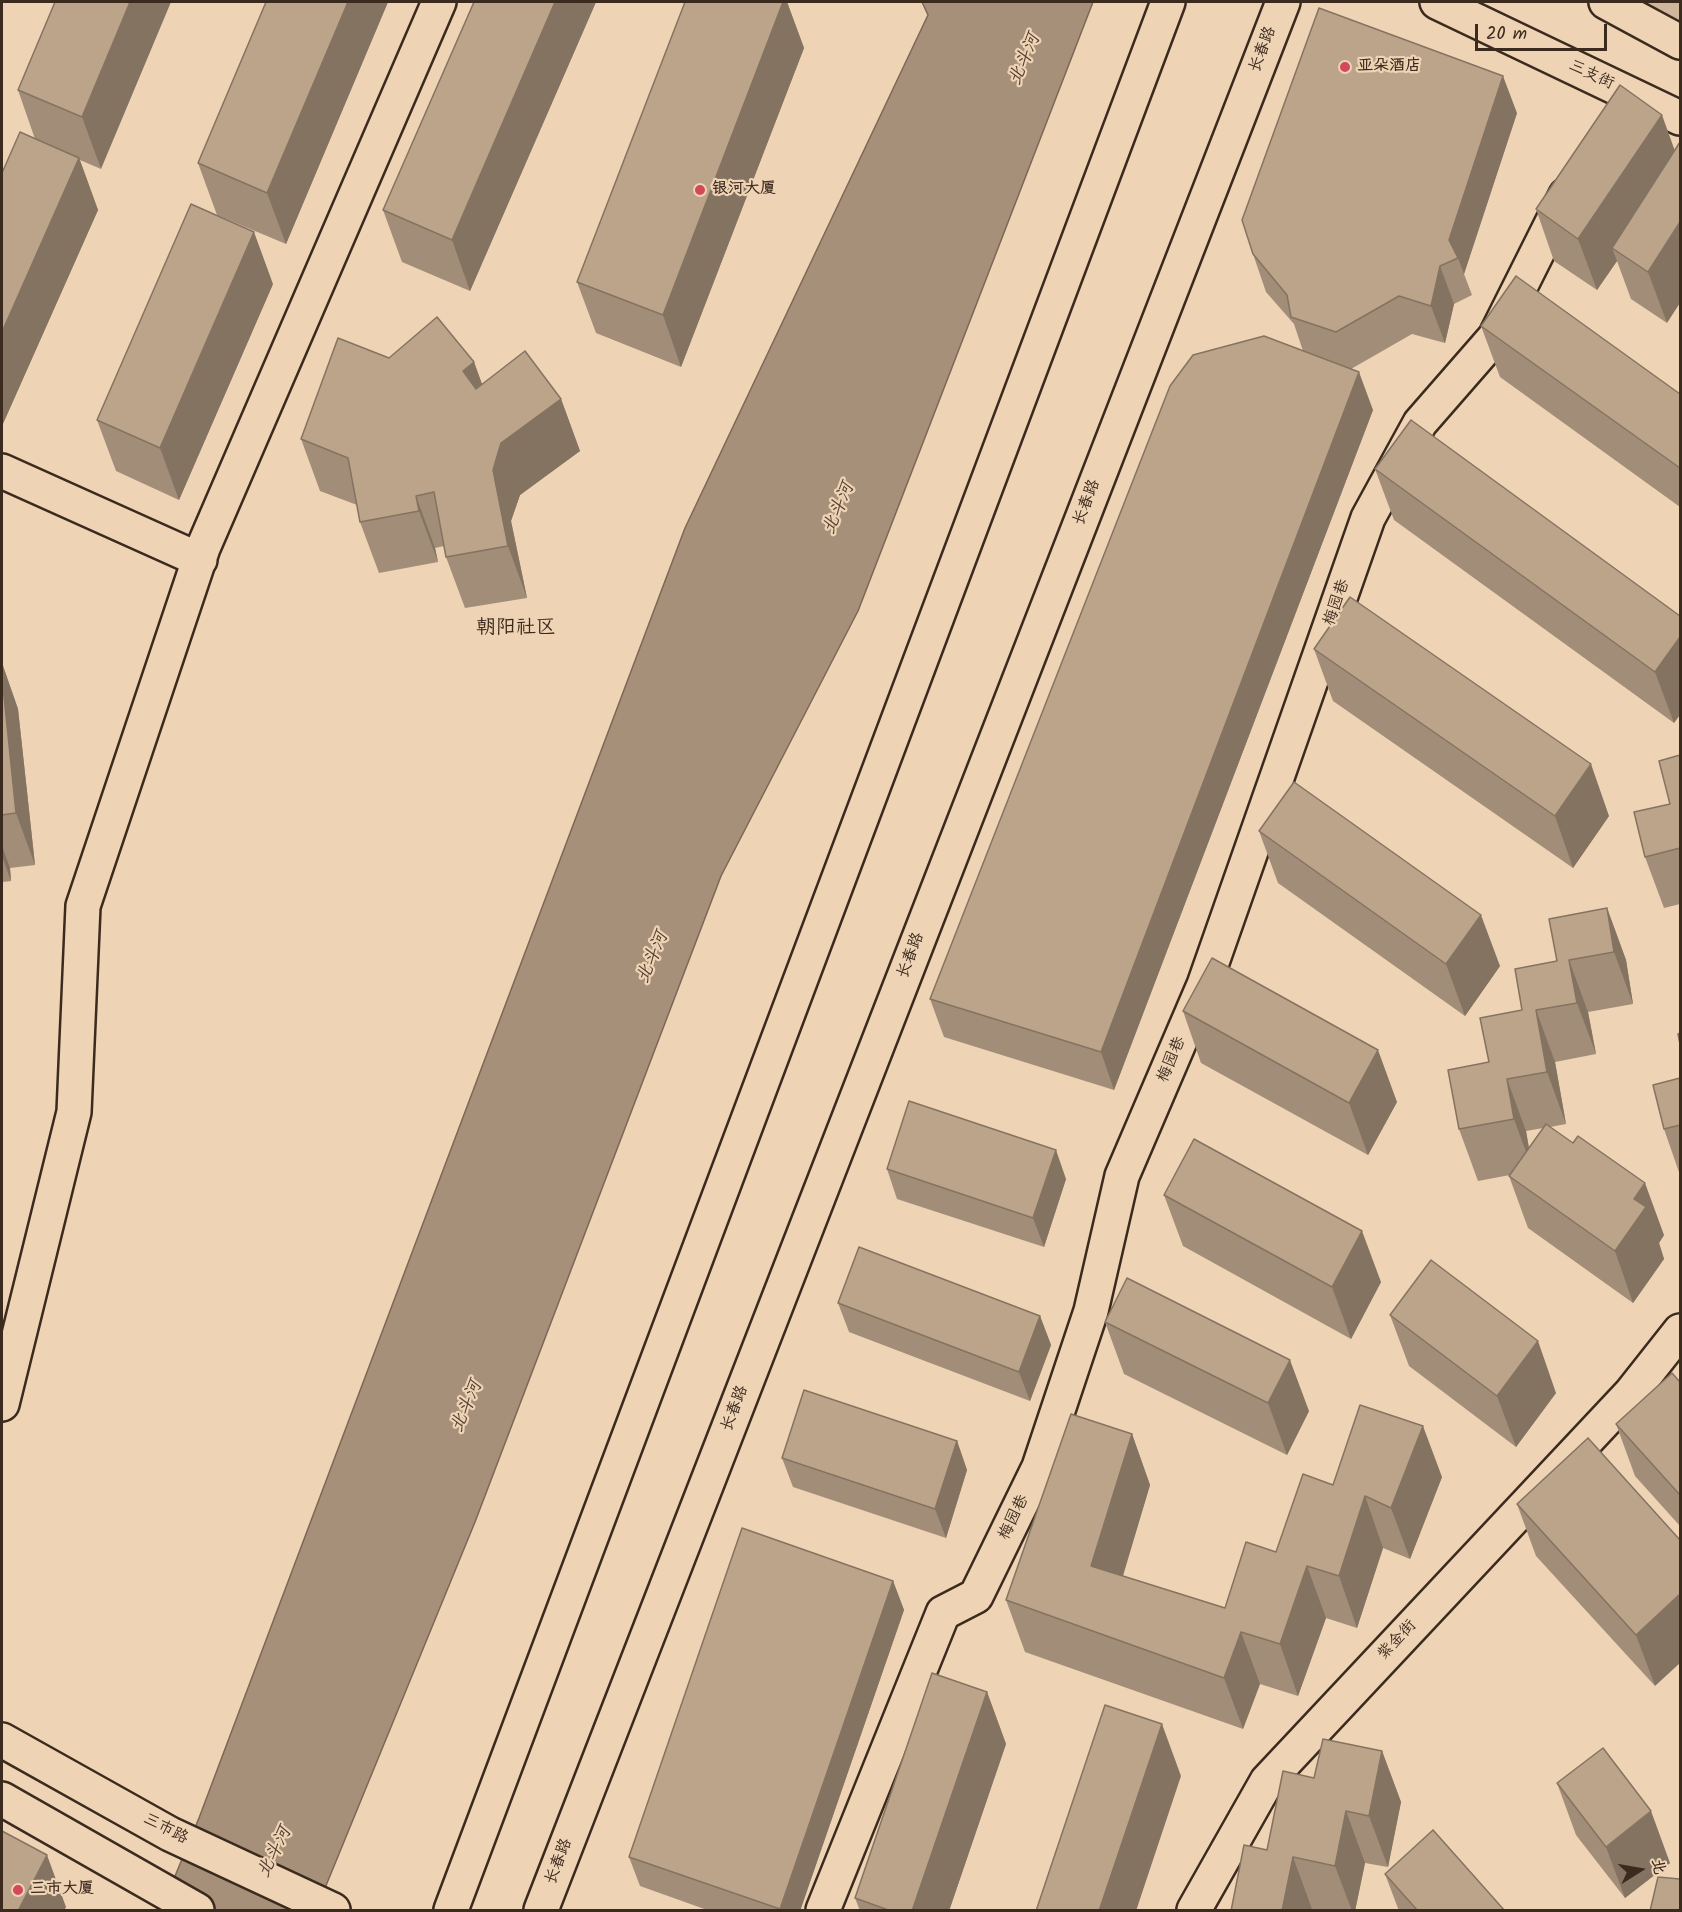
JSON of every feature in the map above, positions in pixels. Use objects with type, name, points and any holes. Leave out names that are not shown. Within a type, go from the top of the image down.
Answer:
[{"type":"street","points":[[2,1404],[74,1112],[82,906],[200,560],[439,2]]},
{"type":"street","points":[[451,1911],[1168,2]]},
{"type":"street","name":"长春路","points":[[541,1911],[1283,2]]},
{"type":"street","name":"三支街","points":[[1437,2],[1680,118]]},
{"type":"street","points":[[1606,2],[1680,42]]},
{"type":"street","points":[[1603,120],[1618,89]]},
{"type":"street","name":"梅园巷","points":[[823,1911],[943,1613],[976,1596],[1039,1467],[1091,1311],[1122,1176],[1204,985],[1368,518],[1420,423],[1496,337],[1577,172]]},
{"type":"street","points":[[2,471],[200,560]]},
{"type":"street","name":"紫金街","points":[[1194,1911],[1267,1781],[1631,1393],[1675,1351]]},
{"type":"street","name":"三市路","points":[[2,1740],[170,1834],[333,1911]]},
{"type":"street","points":[[2,1799],[197,1911]]},
{"type":"shaded area","points":[[1634,2],[1680,2],[1680,30]]},
{"type":"water","name":"北斗河","points":[[922,2],[1093,2],[858,611],[721,876],[475,1522],[316,1910],[161,1910],[199,1818],[685,528],[928,15]]},
{"type":"building","points":[[55,2],[130,2],[82,117],[18,90]]},
{"type":"building","points":[[266,2],[348,2],[267,193],[198,163]]},
{"type":"building","points":[[474,2],[555,2],[452,240],[383,210]]},
{"type":"building","points":[[685,2],[783,2],[663,315],[577,282]]},
{"type":"building","points":[[1319,8],[1503,76],[1449,240],[1458,258],[1440,266],[1431,306],[1399,296],[1336,332],[1291,317],[1287,295],[1253,254],[1242,220]]},
{"type":"building","points":[[1620,85],[1662,115],[1578,239],[1536,209]]},
{"type":"building","points":[[20,132],[79,158],[2,332],[2,173]]},
{"type":"building","points":[[1680,142],[1680,222],[1648,272],[1612,248]]},
{"type":"building","points":[[191,204],[254,232],[160,448],[97,420]]},
{"type":"building","points":[[1516,276],[1680,394],[1680,468],[1481,326]]},
{"type":"building","points":[[437,317],[474,362],[463,371],[476,389],[525,351],[561,399],[501,443],[493,470],[508,546],[446,557],[434,492],[416,496],[419,511],[360,522],[348,458],[301,439],[338,338],[389,358]]},
{"type":"building","points":[[1264,336],[1359,372],[1101,1052],[930,999],[1170,386],[1193,355]]},
{"type":"building","points":[[1411,420],[1680,616],[1680,637],[1655,672],[1375,469]]},
{"type":"building","points":[[1350,597],[1591,764],[1555,816],[1314,649]]},
{"type":"building","points":[[2,677],[16,813],[2,815]]},
{"type":"building","points":[[1680,755],[1680,848],[1645,857],[1634,812],[1670,804],[1659,761]]},
{"type":"building","points":[[1294,782],[1481,915],[1446,964],[1259,831]]},
{"type":"building","points":[[1607,908],[1614,952],[1569,960],[1577,1003],[1536,1010],[1547,1072],[1507,1079],[1514,1119],[1459,1129],[1448,1070],[1489,1062],[1480,1018],[1522,1010],[1515,969],[1557,961],[1549,919]]},
{"type":"building","points":[[1212,958],[1378,1050],[1349,1103],[1183,1011]]},
{"type":"building","points":[[1680,1078],[1680,1125],[1664,1129],[1653,1085]]},
{"type":"building","points":[[909,1101],[1056,1150],[1033,1218],[887,1169]]},
{"type":"building","points":[[1546,1124],[1573,1143],[1578,1136],[1645,1183],[1634,1199],[1646,1207],[1615,1251],[1509,1176]]},
{"type":"building","points":[[1194,1139],[1362,1231],[1332,1287],[1164,1195]]},
{"type":"building","points":[[859,1247],[1040,1316],[1019,1372],[838,1303]]},
{"type":"building","points":[[1431,1260],[1538,1341],[1497,1396],[1390,1315]]},
{"type":"building","points":[[1127,1278],[1290,1360],[1268,1403],[1105,1322]]},
{"type":"building","points":[[1672,1373],[1680,1382],[1680,1495],[1616,1424]]},
{"type":"building","points":[[804,1390],[957,1441],[935,1509],[782,1458]]},
{"type":"building","points":[[1360,1405],[1423,1426],[1391,1508],[1365,1496],[1339,1576],[1307,1566],[1280,1644],[1241,1632],[1224,1678],[1006,1600],[1071,1414],[1132,1434],[1091,1566],[1225,1608],[1246,1542],[1276,1552],[1303,1474],[1333,1485]]},
{"type":"building","points":[[1588,1438],[1680,1540],[1680,1594],[1636,1635],[1517,1504]]},
{"type":"building","points":[[742,1528],[893,1581],[780,1909],[629,1857]]},
{"type":"building","points":[[932,1673],[987,1692],[912,1911],[891,1911],[855,1898]]},
{"type":"building","points":[[1105,1705],[1162,1724],[1099,1911],[1036,1911]]},
{"type":"building","points":[[1323,1739],[1382,1751],[1369,1816],[1346,1811],[1335,1866],[1293,1857],[1282,1911],[1231,1911],[1244,1845],[1267,1850],[1283,1771],[1314,1778]]},
{"type":"building","points":[[1603,1748],[1651,1811],[1606,1847],[1557,1783]]},
{"type":"building","points":[[1433,1830],[1505,1911],[1418,1911],[1385,1874]]},
{"type":"building","points":[[2,1831],[47,1855],[18,1911],[2,1911]]},
{"type":"building","points":[[1658,1877],[1680,1879],[1680,1911],[1650,1911]]},
{"type":"place","name":"亚朵酒店","points":[[1345,67]]},
{"type":"place","name":"银河大厦","points":[[700,190]]},
{"type":"place","name":"三市大厦","points":[[18,1890]]},
{"type":"district","name":"朝阳社区","points":[[516,630]]}]
